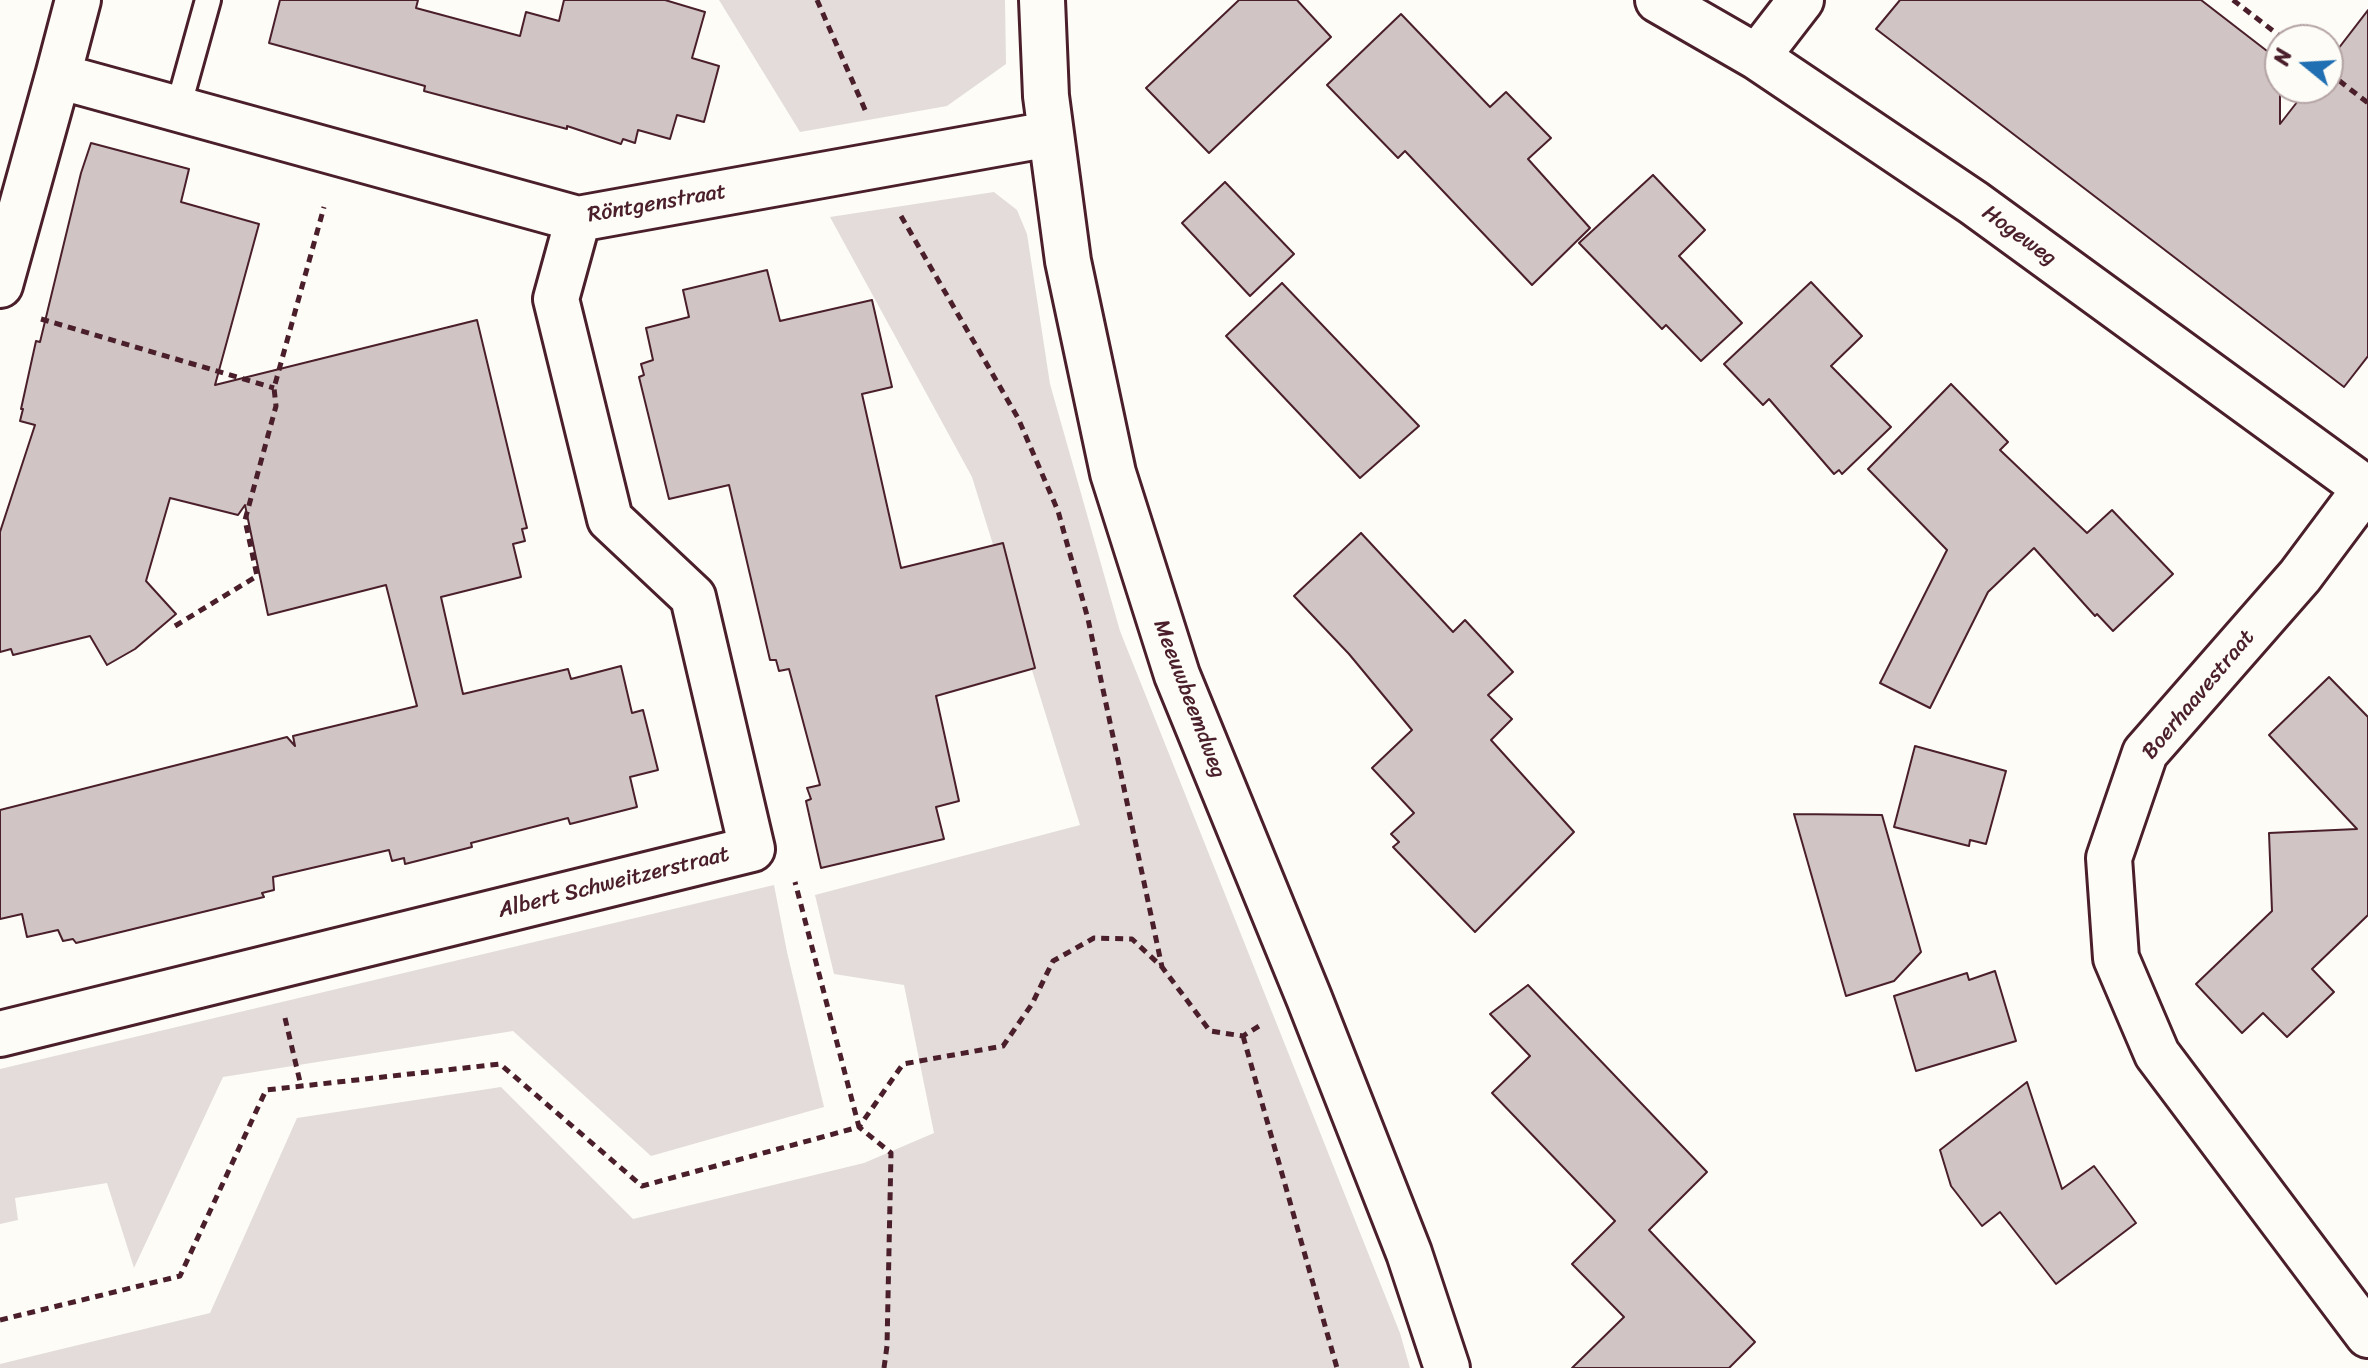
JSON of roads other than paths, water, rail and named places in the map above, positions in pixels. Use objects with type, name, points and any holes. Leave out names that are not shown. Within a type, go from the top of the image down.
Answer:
[{"type":"street","points":[[0,285],[78,0]]},
{"type":"street","name":"Meeuwbeemdweg","points":[[1042,0],[1046,96],[1068,261],[1113,473],[1177,675],[1409,1253],[1447,1368]]},
{"type":"street","name":"Hogeweg","points":[[1658,0],[1757,57],[1974,203],[2367,488]]},
{"type":"street","points":[[1757,57],[1801,0]]},
{"type":"street","name":"Röntgenstraat","points":[[58,76],[578,219],[1050,134]]},
{"type":"street","name":"Albert Schweitzerstraat","points":[[0,1034],[752,849],[693,597],[610,519],[556,299],[578,219]]},
{"type":"street","name":"Boerhaavestraat","points":[[2367,488],[2300,576],[2145,753],[2109,858],[2116,958],[2157,1054],[2368,1335]]},
{"type":"lane","points":[[178,108],[208,0]]}]
